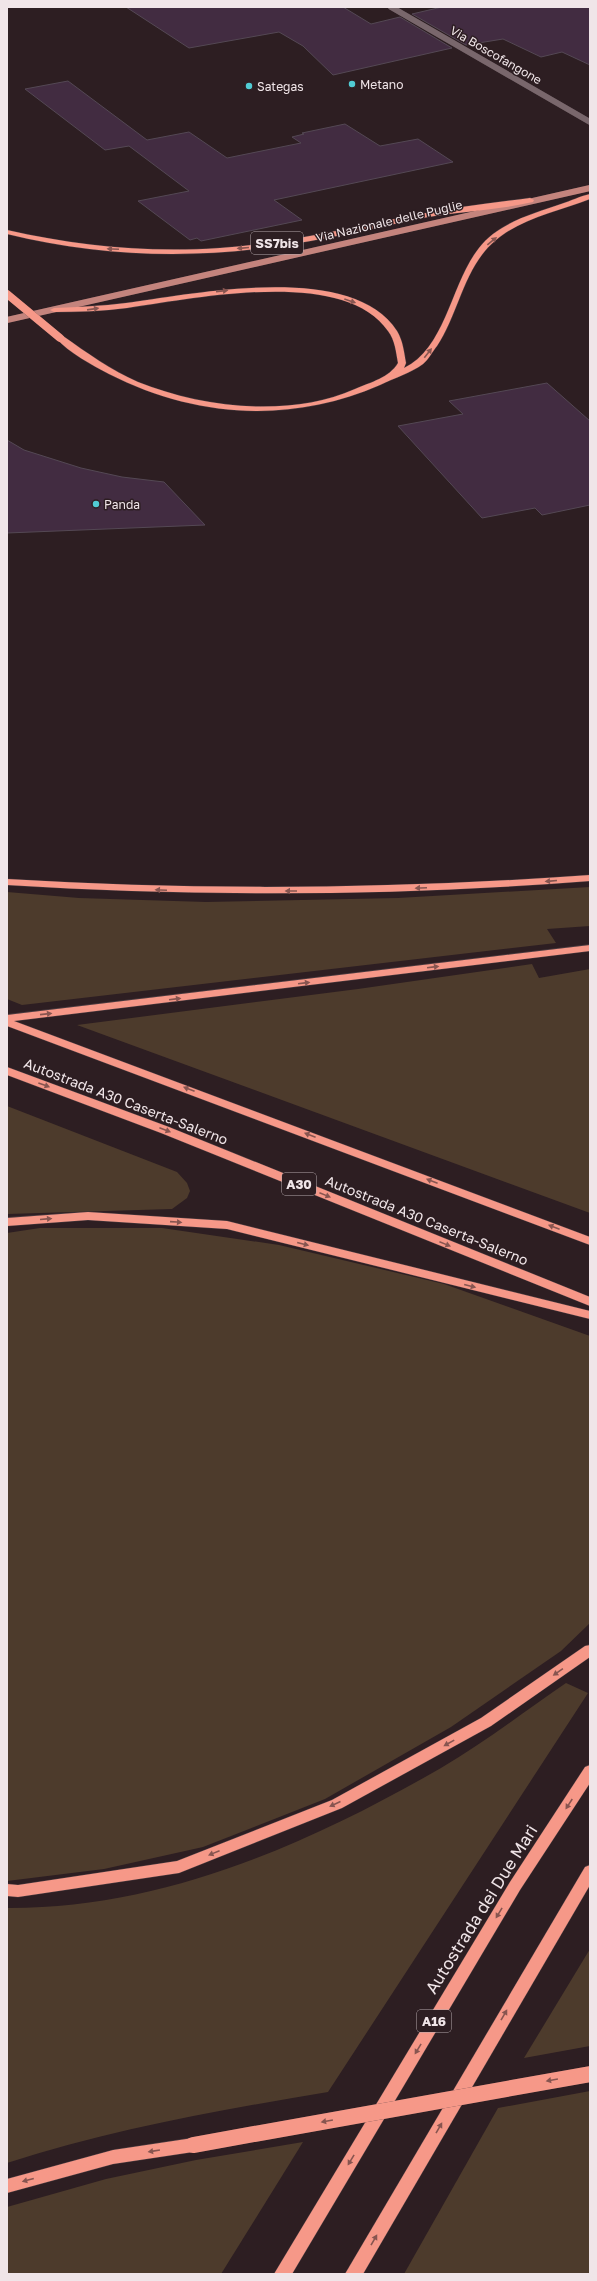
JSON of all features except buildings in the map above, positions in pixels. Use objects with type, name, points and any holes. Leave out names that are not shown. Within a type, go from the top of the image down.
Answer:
[{"type":"highway","points":[[7,294],[60,338],[95,363],[134,383],[185,400],[218,407],[261,410],[327,401],[357,392],[421,361],[442,335],[472,266],[483,249],[503,232],[536,214],[590,196]]},
{"type":"highway","name":"SS7bis","points":[[7,232],[50,241],[103,248],[208,250],[291,242],[450,211],[530,200]]},
{"type":"highway","name":"SS7bis","points":[[54,310],[80,310],[220,291],[259,288],[300,290],[327,295],[359,305],[376,314],[391,329],[399,346],[402,363],[396,374]]},
{"type":"highway","points":[[7,882],[202,892],[332,891],[478,887],[590,878]]},
{"type":"highway","points":[[7,1018],[590,948]]},
{"type":"highway","points":[[7,1022],[590,1241]]},
{"type":"highway","name":"Autostrada A30 Caserta-Salerno","points":[[7,1072],[165,1130],[590,1302]]},
{"type":"highway","points":[[7,1222],[88,1216],[227,1226],[590,1315]]},
{"type":"highway","points":[[7,1890],[18,1891],[179,1867],[337,1804],[486,1722],[590,1650]]},
{"type":"highway","name":"Autostrada dei Due Mari","points":[[283,2274],[515,1886],[590,1771]]},
{"type":"highway","points":[[354,2274],[568,1905],[590,1871]]},
{"type":"highway","points":[[568,1905],[590,1876]]},
{"type":"highway","points":[[7,2186],[113,2158],[590,2074]]},
{"type":"main road","name":"Via Nazionale delle Puglie","points":[[7,320],[530,200],[590,188]]},
{"type":"street","name":"Via Boscofangone","points":[[391,7],[590,122]]},
{"type":"shaded area","points":[[590,887],[590,926],[547,929],[556,943],[22,1005],[7,999],[7,892],[79,898],[206,902],[398,898]]},
{"type":"shaded area","points":[[532,964],[539,978],[590,969],[590,1213],[77,1025],[358,989]]},
{"type":"shaded area","points":[[7,1106],[177,1172],[187,1183],[190,1191],[187,1198],[172,1209],[7,1214]]},
{"type":"shaded area","points":[[40,1228],[162,1228],[279,1245],[444,1284],[590,1336],[590,1623],[561,1651],[451,1727],[325,1799],[203,1847],[104,1869],[7,1881],[7,1233]]},
{"type":"shaded area","points":[[566,1683],[588,1693],[328,2092],[207,2113],[126,2130],[7,2163],[7,1908],[65,1905],[122,1897],[178,1884],[233,1867],[287,1846],[391,1796],[441,1768],[489,1738]]},
{"type":"shaded area","points":[[590,1949],[590,2046],[524,2058]]},
{"type":"shaded area","points":[[590,2091],[590,2274],[404,2274],[498,2108]]},
{"type":"shaded area","points":[[303,2142],[221,2274],[7,2274],[7,2207],[106,2179],[196,2160]]},
{"type":"place","name":"Metano","points":[[352,84]]},
{"type":"place","name":"Sategas","points":[[249,86]]},
{"type":"place","name":"Panda","points":[[96,504]]}]
